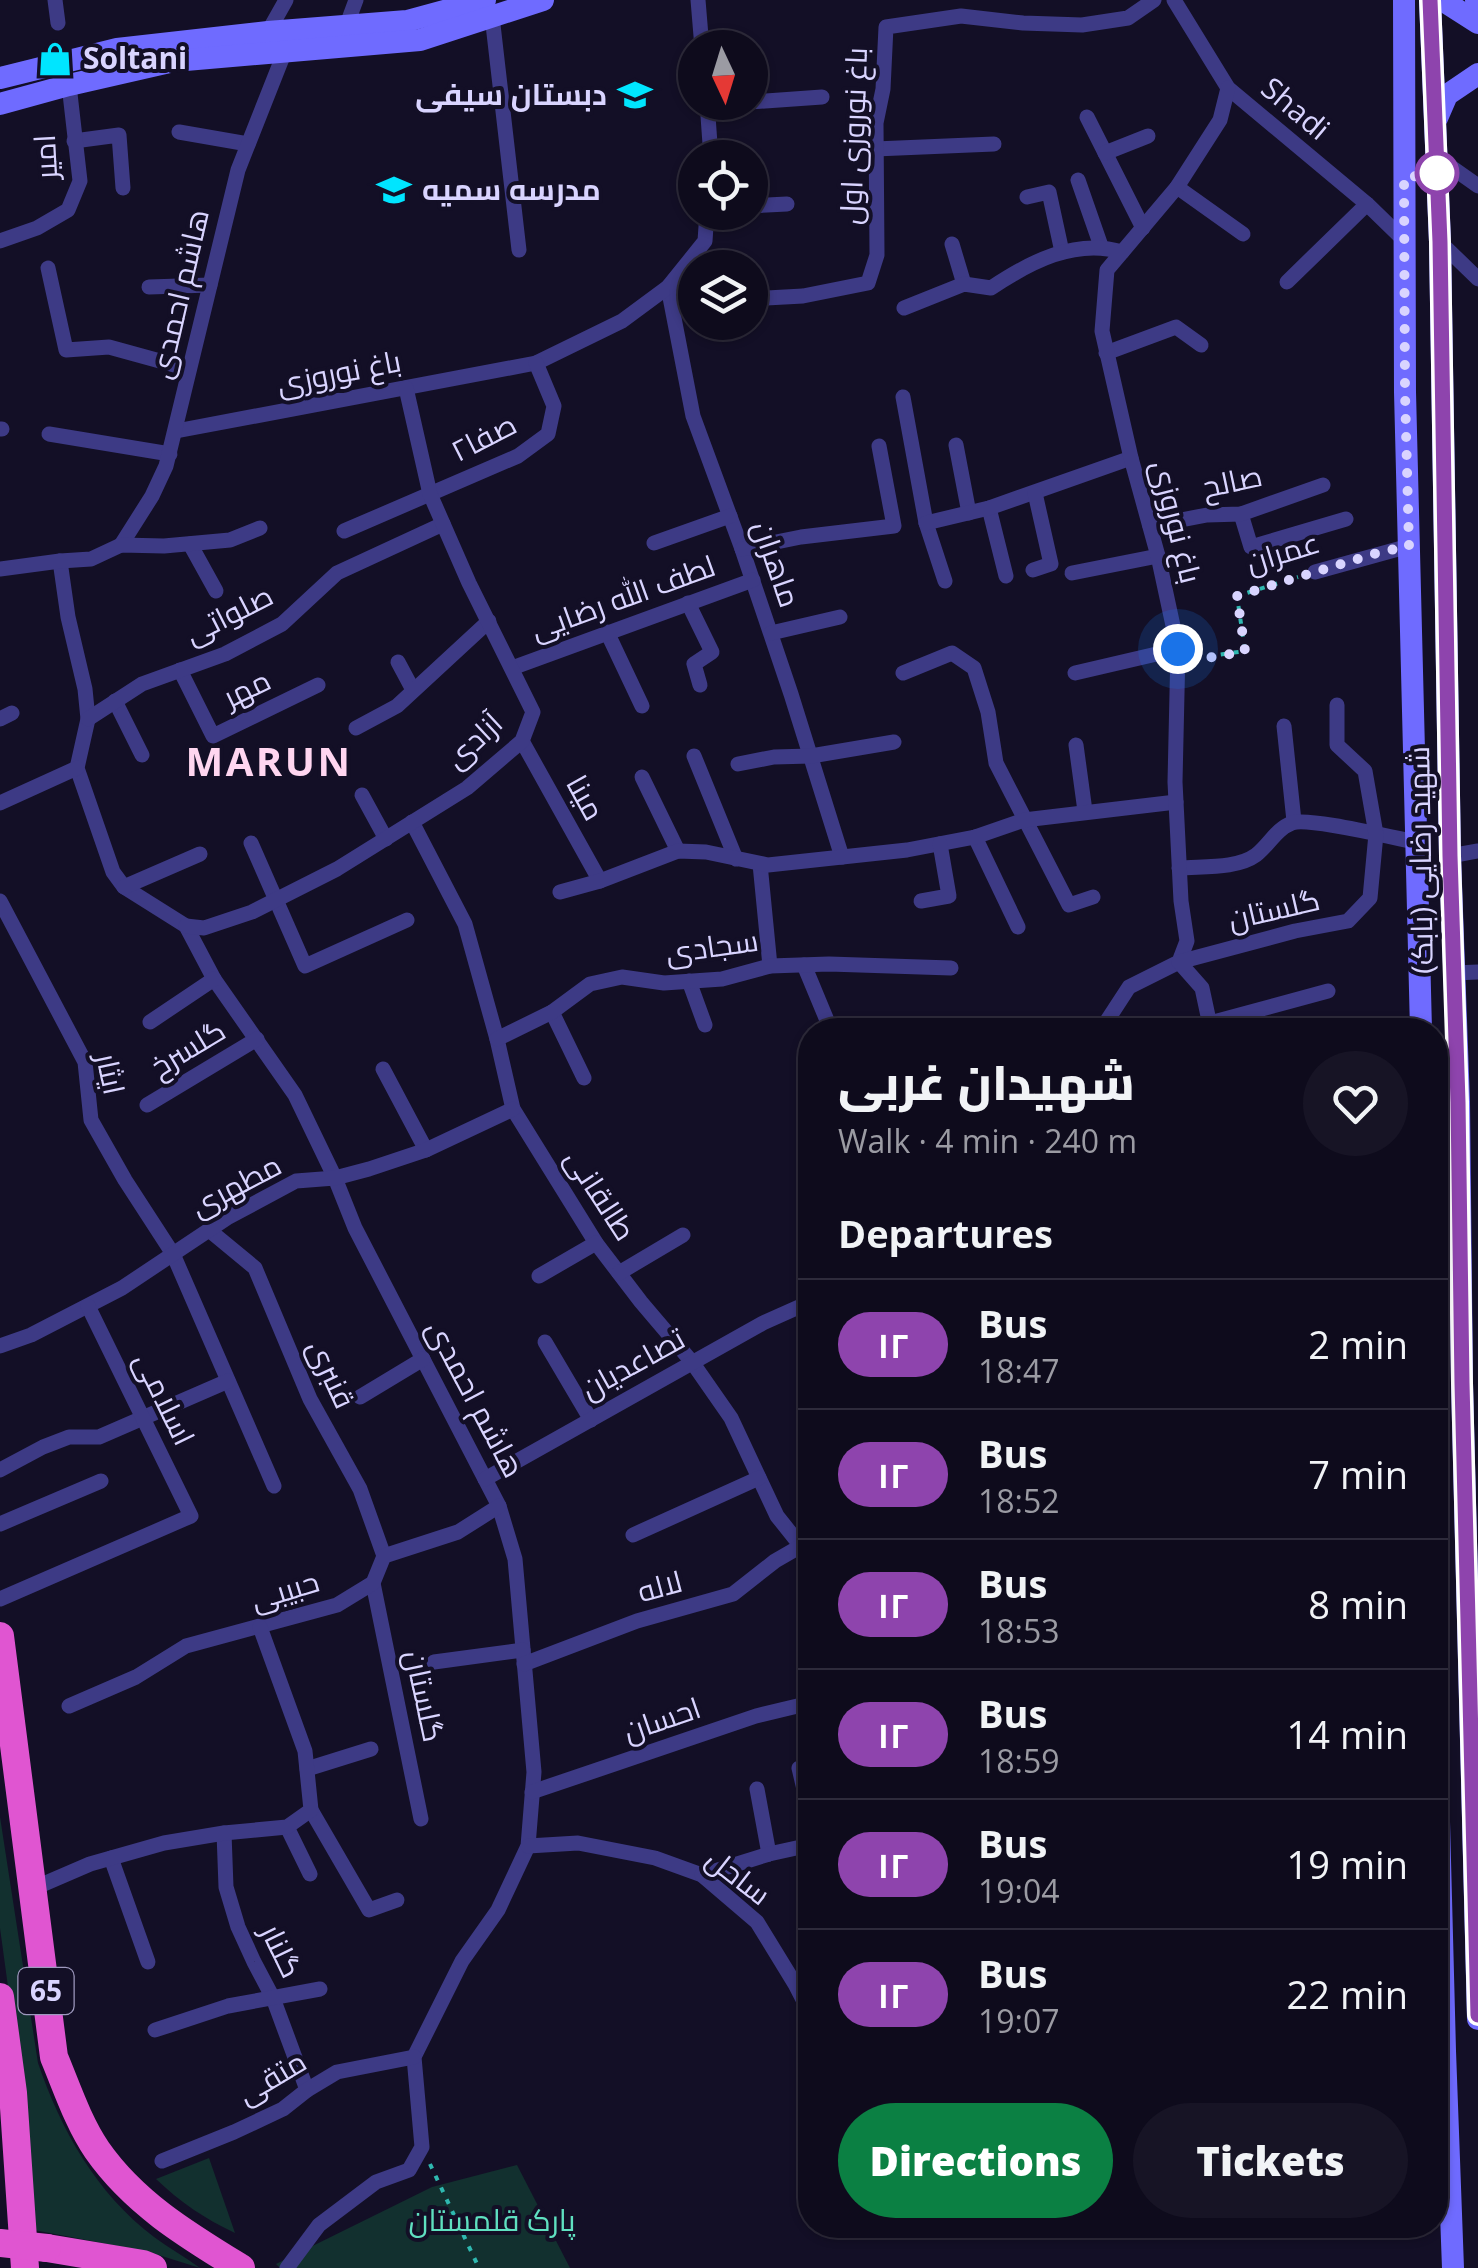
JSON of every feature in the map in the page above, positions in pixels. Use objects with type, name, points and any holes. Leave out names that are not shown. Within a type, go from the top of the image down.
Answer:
[{"type":"highway","name":"65","points":[[0,1636],[54,2057],[96,2149],[132,2192],[175,2228],[241,2268]]},
{"type":"highway","points":[[0,1996],[13,2093],[25,2268]]},
{"type":"highway","points":[[0,2243],[153,2268]]},
{"type":"main road","points":[[0,78],[117,49],[408,22],[543,0]]},
{"type":"main road","points":[[1387,0],[1404,35]]},
{"type":"main road","name":"شهید رضایی (بابک)","points":[[1404,0],[1409,546],[1421,1018]]},
{"type":"main road","name":"شهید رضایی (بابک)","points":[[1430,0],[1440,242],[1452,944],[1468,1103],[1478,2019]]},
{"type":"main road","points":[[1442,0],[1478,23]]},
{"type":"main road","points":[[0,104],[174,61],[420,40],[488,8]]},
{"type":"main road","points":[[1435,122],[1447,95],[1478,74]]},
{"type":"main road","points":[[1421,946],[1452,944]]},
{"type":"main road","points":[[1448,2164],[1453,2268]]},
{"type":"street","points":[[55,0],[58,23]]},
{"type":"street","points":[[268,32],[286,0]]},
{"type":"street","points":[[346,27],[356,0]]},
{"type":"street","points":[[698,0],[700,30]]},
{"type":"street","name":"باغ نوروزی اول","points":[[768,298],[803,296],[868,283],[877,255],[876,123],[883,90],[886,26],[961,16],[1082,25],[1128,18],[1154,0]]},
{"type":"street","name":"Shadi","points":[[1174,0],[1228,88],[1367,204],[1404,240]]},
{"type":"street","points":[[488,8],[520,250]]},
{"type":"street","name":"هاشم احمدی","points":[[121,545],[152,496],[170,454],[238,170],[285,51]]},
{"type":"street","name":"امیر","points":[[0,241],[36,228],[68,210],[80,181],[69,85]]},
{"type":"street","name":"باغ نوروزی","points":[[1179,962],[1187,940],[1176,802],[1178,649],[1102,332],[1107,270],[1177,187],[1220,120],[1228,88]]},
{"type":"street","points":[[768,100],[822,96]]},
{"type":"street","points":[[1088,117],[1142,228]]},
{"type":"street","points":[[179,132],[248,144]]},
{"type":"street","points":[[74,141],[120,135],[123,188]]},
{"type":"street","points":[[1105,154],[1148,136]]},
{"type":"street","points":[[875,149],[994,144]]},
{"type":"street","points":[[1437,157],[1478,186]]},
{"type":"street","points":[[1078,180],[1101,246]]},
{"type":"street","points":[[1177,187],[1243,234]]},
{"type":"street","points":[[1027,196],[1049,192],[1062,252]]},
{"type":"street","points":[[768,205],[787,204]]},
{"type":"street","points":[[1287,282],[1367,204]]},
{"type":"street","points":[[678,289],[668,288],[705,241],[706,230]]},
{"type":"street","points":[[1440,242],[1478,279]]},
{"type":"street","points":[[952,244],[964,284]]},
{"type":"street","points":[[904,308],[964,284],[991,288],[1022,267],[1062,252],[1101,246],[1122,252]]},
{"type":"street","points":[[48,268],[66,350],[109,346],[189,369]]},
{"type":"street","points":[[149,288],[210,285]]},
{"type":"street","name":"باغ نوروزی","points":[[176,430],[536,363],[622,322],[668,288]]},
{"type":"street","name":"ماهران","points":[[668,288],[692,416],[753,580],[842,857]]},
{"type":"street","points":[[1106,352],[1176,327],[1201,345]]},
{"type":"street","name":"صفا۲","points":[[430,494],[518,456],[548,434],[554,406],[536,363]]},
{"type":"street","name":"آزادی","points":[[186,926],[204,928],[252,912],[337,869],[467,788],[522,741],[533,712],[430,494],[406,388]]},
{"type":"street","points":[[903,398],[926,522],[945,580]]},
{"type":"street","points":[[49,434],[170,454]]},
{"type":"street","points":[[956,445],[968,513]]},
{"type":"street","points":[[742,549],[801,537],[894,526],[880,446]]},
{"type":"street","points":[[926,522],[989,508],[1131,458]]},
{"type":"street","name":"صالح","points":[[1150,526],[1241,514],[1324,485]]},
{"type":"street","points":[[1033,570],[1051,564],[1035,493]]},
{"type":"street","points":[[344,531],[430,494]]},
{"type":"street","points":[[989,508],[1006,576]]},
{"type":"street","points":[[1241,514],[1251,547],[1346,520]]},
{"type":"street","points":[[654,543],[730,516]]},
{"type":"street","name":"صلواتی","points":[[88,720],[142,684],[225,654],[282,624],[337,573],[443,524]]},
{"type":"street","points":[[0,569],[91,559],[121,545],[230,540],[260,528]]},
{"type":"street","points":[[190,544],[216,591]]},
{"type":"street","name":"عمران","points":[[1315,572],[1409,546]]},
{"type":"street","points":[[1072,573],[1158,556]]},
{"type":"street","points":[[60,560],[68,617],[86,689],[88,720],[77,768],[112,872],[124,887],[200,854]]},
{"type":"street","name":"لطف الله رضایی","points":[[512,668],[753,580]]},
{"type":"street","points":[[688,603],[712,652],[694,664],[700,685]]},
{"type":"street","points":[[771,633],[840,618]]},
{"type":"street","points":[[356,728],[396,706],[489,621]]},
{"type":"street","points":[[608,632],[642,706]]},
{"type":"street","points":[[1074,673],[1178,649]]},
{"type":"street","points":[[903,672],[952,654],[974,668],[988,712],[996,763],[1068,905],[1093,897]]},
{"type":"street","points":[[398,662],[413,690]]},
{"type":"street","name":"مهر","points":[[180,670],[213,736],[318,685]]},
{"type":"street","points":[[115,702],[142,755]]},
{"type":"street","name":"گلستان","points":[[1179,962],[1348,921],[1370,898],[1376,834],[1365,770],[1337,746],[1338,705]]},
{"type":"street","points":[[1284,726],[1294,822]]},
{"type":"street","name":"مینا","points":[[522,741],[600,881]]},
{"type":"street","points":[[738,764],[894,742]]},
{"type":"street","points":[[1076,745],[1085,812]]},
{"type":"street","points":[[694,756],[736,859]]},
{"type":"street","points":[[0,804],[77,768]]},
{"type":"street","points":[[642,777],[678,851]]},
{"type":"street","points":[[362,794],[386,839]]},
{"type":"street","points":[[560,892],[678,851],[706,852],[768,865],[907,850],[975,837],[1024,820],[1176,802]]},
{"type":"street","name":"طالقانی","points":[[412,822],[465,924],[513,1109],[596,1243],[692,1362],[731,1418],[777,1516],[798,1542]]},
{"type":"street","points":[[1179,868],[1226,865],[1254,857],[1276,833],[1294,822],[1331,825],[1416,842]]},
{"type":"street","points":[[975,837],[1018,927]]},
{"type":"street","points":[[251,843],[305,966],[407,920]]},
{"type":"street","points":[[921,901],[948,896],[940,844]]},
{"type":"street","points":[[1450,856],[1478,850]]},
{"type":"street","points":[[760,864],[770,966]]},
{"type":"street","name":"هاشم احمدی","points":[[124,887],[186,926],[214,979],[295,1095],[355,1228],[499,1506],[516,1559],[534,1772],[528,1846],[498,1910],[462,1961],[414,2057]]},
{"type":"street","name":"ایثار","points":[[0,900],[86,1062],[91,1120],[172,1254],[274,1486]]},
{"type":"street","points":[[1109,1018],[1129,987],[1179,962],[1202,988],[1209,1018]]},
{"type":"street","points":[[804,965],[826,1018]]},
{"type":"street","name":"سجادی","points":[[497,1038],[552,1012],[590,984],[622,978],[664,983],[722,979],[770,966],[950,968]]},
{"type":"street","points":[[1454,973],[1478,972]]},
{"type":"street","points":[[150,1022],[214,979]]},
{"type":"street","points":[[689,981],[705,1026]]},
{"type":"street","points":[[1240,1018],[1328,991]]},
{"type":"street","points":[[552,1012],[584,1078]]},
{"type":"street","name":"گلسرخ","points":[[147,1106],[257,1039]]},
{"type":"street","points":[[382,1068],[426,1150]]},
{"type":"street","name":"مطهری","points":[[0,1346],[122,1288],[208,1230],[296,1181],[370,1170],[426,1150],[513,1109]]},
{"type":"street","name":"قنبری","points":[[208,1230],[255,1268],[310,1398],[360,1489],[384,1556]]},
{"type":"street","points":[[619,1273],[683,1235]]},
{"type":"street","points":[[539,1276],[596,1243]]},
{"type":"street","name":"اسلامی","points":[[0,1599],[191,1516],[88,1306]]},
{"type":"street","name":"تصاعدیان","points":[[485,1479],[763,1323],[798,1307]]},
{"type":"street","points":[[544,1342],[591,1420]]},
{"type":"street","points":[[360,1397],[424,1359]]},
{"type":"street","points":[[0,1470],[43,1447],[69,1437],[99,1437],[228,1381]]},
{"type":"street","points":[[633,1535],[759,1478]]},
{"type":"street","points":[[0,1524],[100,1481]]},
{"type":"street","points":[[373,1584],[384,1556],[458,1532],[499,1506]]},
{"type":"street","name":"لاله","points":[[434,1662],[524,1657],[637,1621],[686,1610],[733,1594],[775,1560],[798,1548]]},
{"type":"street","name":"گلستان","points":[[373,1584],[421,1819]]},
{"type":"street","name":"حبیبی","points":[[69,1706],[136,1677],[186,1646],[337,1605],[373,1584]]},
{"type":"street","points":[[260,1628],[305,1751],[310,1810],[370,1910],[397,1900]]},
{"type":"street","name":"احسان","points":[[532,1792],[756,1716],[798,1707]]},
{"type":"street","points":[[307,1769],[370,1749]]},
{"type":"street","points":[[757,1790],[769,1854]]},
{"type":"street","points":[[32,1889],[90,1864],[164,1844],[286,1827],[310,1810]]},
{"type":"street","points":[[286,1827],[310,1874]]},
{"type":"street","name":"گلنار","points":[[224,1833],[226,1888],[238,1927],[273,1998],[306,2090]]},
{"type":"street","name":"ساحل","points":[[528,1846],[578,1842],[654,1858],[702,1874],[757,1922],[798,1975]]},
{"type":"street","points":[[702,1874],[798,1848]]},
{"type":"street","points":[[111,1858],[148,1962]]},
{"type":"street","points":[[154,2030],[228,2006],[320,1989]]},
{"type":"street","points":[[287,2268],[319,2225],[376,2182],[410,2170],[422,2146],[414,2057]]},
{"type":"street","name":"متقی","points":[[162,2161],[283,2108],[337,2072],[414,2057]]},
{"type":"path","name":"عمران","points":[[1178,649],[1193,658],[1245,651],[1237,596],[1315,572]]},
{"type":"path","points":[[422,2146],[479,2268]]},
{"type":"green space","points":[[0,1817],[38,2063],[58,2112],[83,2159],[115,2201],[154,2237],[200,2268],[149,2252],[34,2230],[23,2097],[0,1928]]},
{"type":"green space","points":[[209,2158],[235,2233],[193,2209],[156,2179]]},
{"type":"green space","name":"پارک قلمستان","points":[[517,2165],[570,2268],[280,2268],[276,2264],[432,2187]]},
{"type":"bus line","name":"۱۲","points":[[1430,0],[1440,242],[1450,856],[1478,2015]]},
{"type":"place","name":"Soltani","points":[[55,59]]},
{"type":"place","name":"دبستان سیفی","points":[[635,95]]},
{"type":"place","name":"مدرسه سمیه","points":[[394,190]]},
{"type":"district","name":"MARUN","points":[[269,762]]},
{"type":"route","points":[[1178,649],[1193,658],[1245,651],[1237,596],[1409,546],[1404,178],[1437,173]]}]
